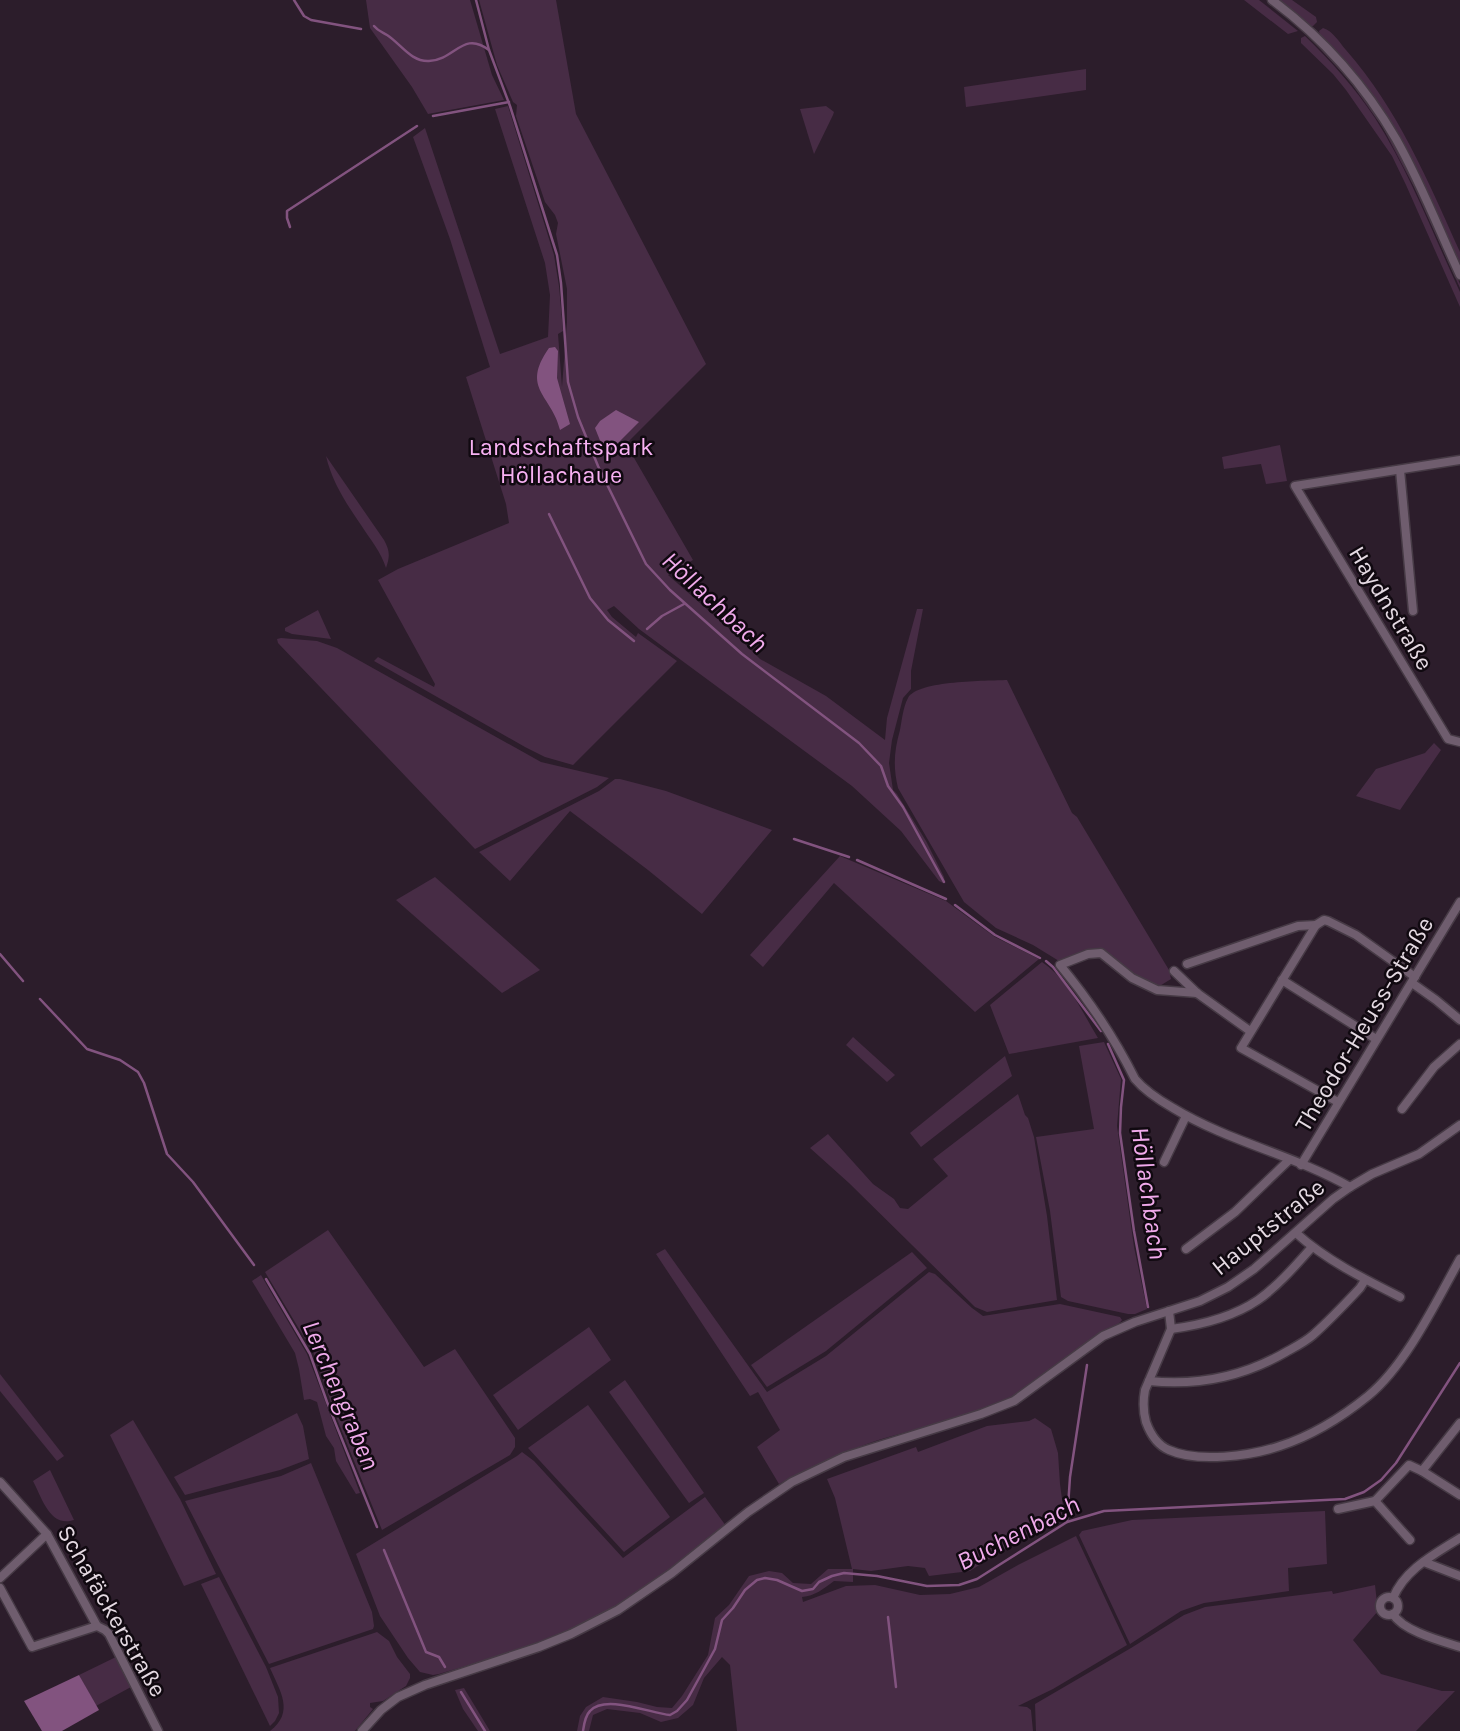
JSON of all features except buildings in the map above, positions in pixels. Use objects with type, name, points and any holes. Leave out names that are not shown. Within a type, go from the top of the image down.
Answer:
[{"type":"street","points":[[1272,0],[1318,38],[1370,98],[1404,153],[1460,275]]},
{"type":"street","points":[[1413,611],[1401,470],[1460,460]]},
{"type":"street","name":"Haydnstraße","points":[[1401,470],[1295,486],[1448,739],[1460,742]]},
{"type":"street","name":"Theodor-Heuss-Straße","points":[[1301,1165],[1460,902]]},
{"type":"street","points":[[1338,1102],[1241,1048],[1316,925],[1324,920],[1356,934],[1460,1020]]},
{"type":"street","points":[[1187,964],[1298,926],[1316,925]]},
{"type":"street","points":[[1197,993],[1157,989],[1132,978],[1101,953],[1088,954],[1060,965],[1088,999],[1141,1086],[1186,1116],[1235,1139],[1331,1176],[1350,1187]]},
{"type":"street","points":[[1174,971],[1197,993],[1250,1031]]},
{"type":"street","points":[[1282,980],[1376,1039]]},
{"type":"street","points":[[1402,1109],[1434,1067],[1460,1044]]},
{"type":"street","points":[[1164,1162],[1186,1116]]},
{"type":"street","name":"Hauptstraße","points":[[362,1731],[381,1710],[398,1697],[425,1685],[540,1647],[618,1610],[671,1573],[775,1492],[825,1465],[1014,1401],[1103,1336],[1135,1322],[1200,1301],[1228,1287],[1254,1269],[1350,1187],[1372,1174],[1419,1154],[1460,1125]]},
{"type":"street","points":[[1186,1249],[1235,1212],[1289,1160]]},
{"type":"street","points":[[1296,1233],[1312,1247],[1365,1280],[1400,1297]]},
{"type":"street","points":[[1171,1329],[1196,1325],[1244,1308],[1261,1298],[1312,1247]]},
{"type":"street","points":[[1169,1311],[1171,1329],[1143,1401],[1148,1426],[1154,1438],[1169,1451],[1197,1456],[1239,1455],[1280,1446],[1311,1433],[1345,1414],[1370,1395],[1391,1374],[1460,1259]]},
{"type":"street","points":[[1149,1381],[1192,1382],[1239,1374],[1259,1367],[1313,1335],[1365,1280]]},
{"type":"street","points":[[1422,1471],[1460,1423]]},
{"type":"street","points":[[1338,1509],[1375,1501],[1409,1465],[1460,1495]]},
{"type":"street","name":"Schafäckerstraße","points":[[1,1484],[47,1534],[97,1626],[109,1634],[158,1731]]},
{"type":"street","points":[[1375,1501],[1410,1540]]},
{"type":"street","points":[[0,1578],[47,1534]]},
{"type":"street","points":[[1393,1598],[1407,1576],[1460,1538]]},
{"type":"street","points":[[1424,1562],[1460,1576]]},
{"type":"street","points":[[0,1588],[32,1647],[97,1626]]},
{"type":"street","points":[[1393,1598],[1384,1598],[1380,1606],[1385,1614],[1394,1614]]},
{"type":"street","points":[[1393,1598],[1398,1604],[1394,1614]]},
{"type":"street","points":[[1394,1614],[1397,1621],[1410,1629],[1460,1647]]},
{"type":"green space","points":[[366,0],[470,0],[492,75],[504,100],[428,114],[370,28]]},
{"type":"green space","name":"Landschaftspark Höllachaue","points":[[479,0],[556,0],[576,114],[706,364],[626,444],[693,560],[668,575],[760,659],[826,696],[885,740],[887,718],[917,609],[923,609],[911,671],[911,689],[903,698],[889,763],[893,790],[926,841],[945,882],[939,881],[901,831],[852,786],[639,629],[614,606],[607,610],[612,617],[636,637],[638,633],[677,661],[573,765],[545,757],[525,747],[374,661],[378,657],[434,687],[435,684],[378,580],[398,569],[509,523],[506,504],[466,377],[490,367],[450,239],[413,137],[425,128],[500,354],[548,337],[550,295],[545,263],[495,109],[508,106],[554,255],[563,331],[558,334],[562,387],[567,289],[556,234],[558,223],[545,202],[516,116],[517,105],[513,102],[497,65]]},
{"type":"green space","points":[[1244,0],[1259,0],[1298,31],[1288,34]]},
{"type":"green space","points":[[1278,0],[1292,0],[1316,17],[1317,22],[1310,26]]},
{"type":"green space","points":[[1323,28],[1336,37],[1365,73],[1396,121],[1424,172],[1460,252],[1460,266],[1393,128],[1359,77],[1320,35],[1319,31]]},
{"type":"green space","points":[[1305,36],[1351,85],[1388,139],[1460,292],[1460,307],[1392,156],[1346,90],[1301,43],[1301,38]]},
{"type":"green space","points":[[1308,36],[1328,54],[1359,90],[1377,116],[1422,199],[1460,288],[1414,187],[1383,128],[1349,80]]},
{"type":"green space","points":[[1086,69],[1086,90],[966,107],[964,87]]},
{"type":"green space","points":[[826,106],[834,112],[814,154],[800,109]]},
{"type":"green space","points":[[1280,445],[1287,481],[1266,484],[1261,464],[1224,469],[1222,457]]},
{"type":"green space","points":[[326,456],[384,540],[389,554],[386,568],[340,492]]},
{"type":"green space","points":[[318,610],[331,639],[285,631],[285,628]]},
{"type":"green space","points":[[277,639],[317,641],[337,648],[541,762],[609,778],[597,787],[475,849],[278,643]]},
{"type":"green space","points":[[1007,680],[1072,813],[1077,817],[1169,970],[1171,979],[1158,987],[1133,977],[1102,950],[1081,953],[1059,961],[1033,945],[996,928],[964,902],[898,788],[895,752],[904,709],[908,698],[914,692],[938,685]]},
{"type":"green space","points":[[1434,743],[1441,750],[1400,810],[1356,796],[1376,769],[1425,753]]},
{"type":"green space","points":[[615,779],[666,791],[772,830],[702,914],[570,811],[510,881],[479,852],[599,791]]},
{"type":"green space","points":[[840,856],[946,901],[995,937],[1039,959],[975,1012],[834,883],[763,967],[750,955]]},
{"type":"green space","points":[[435,877],[540,970],[502,993],[396,900]]},
{"type":"green space","points":[[1042,962],[1067,987],[1098,1038],[1009,1054],[990,1005]]},
{"type":"green space","points":[[853,1037],[895,1075],[887,1082],[846,1045]]},
{"type":"green space","points":[[1104,1042],[1121,1079],[1117,1126],[1134,1247],[1147,1309],[1135,1314],[1068,1301],[1061,1297],[1050,1211],[1036,1137],[1094,1129],[1079,1046]]},
{"type":"green space","points":[[1005,1056],[1012,1076],[921,1147],[910,1133]]},
{"type":"green space","points":[[1018,1094],[1034,1137],[1057,1300],[987,1312],[975,1307],[810,1148],[828,1134],[873,1184],[894,1199],[900,1208],[908,1209],[948,1176],[933,1159]]},
{"type":"green space","points":[[328,1230],[424,1367],[455,1349],[515,1438],[515,1447],[510,1455],[382,1530],[314,1354],[265,1272]]},
{"type":"green space","points":[[665,1249],[767,1392],[826,1356],[929,1272],[935,1274],[983,1316],[1060,1304],[1120,1317],[1122,1320],[1038,1382],[1009,1399],[974,1413],[867,1444],[822,1462],[779,1484],[757,1447],[780,1430],[758,1392],[750,1396],[656,1254]]},
{"type":"green space","points":[[912,1252],[927,1268],[826,1351],[767,1387],[751,1365]]},
{"type":"green space","points":[[261,1275],[307,1354],[360,1493],[356,1494],[336,1461],[317,1402],[304,1400],[295,1353],[252,1281]]},
{"type":"green space","points":[[589,1327],[611,1360],[518,1430],[493,1395]]},
{"type":"green space","points":[[0,1374],[64,1456],[57,1461],[0,1391]]},
{"type":"green space","points":[[625,1380],[704,1493],[689,1503],[609,1392]]},
{"type":"green space","points":[[588,1405],[670,1517],[624,1552],[528,1448]]},
{"type":"green space","points":[[297,1413],[303,1426],[309,1459],[280,1470],[185,1495],[174,1477]]},
{"type":"green space","points":[[1035,1418],[1051,1429],[1058,1453],[1064,1514],[970,1571],[929,1576],[925,1568],[908,1566],[871,1571],[853,1569],[853,1582],[834,1581],[815,1594],[802,1597],[803,1602],[846,1586],[875,1585],[920,1595],[950,1594],[979,1587],[1076,1536],[1127,1645],[1053,1689],[1018,1706],[1031,1710],[1033,1731],[737,1731],[730,1665],[722,1657],[704,1678],[693,1705],[678,1718],[661,1722],[640,1713],[607,1709],[593,1715],[589,1731],[577,1731],[580,1716],[586,1707],[603,1697],[672,1708],[708,1655],[715,1618],[729,1605],[749,1576],[769,1571],[782,1573],[793,1583],[811,1584],[828,1569],[852,1569],[835,1498],[827,1479],[916,1447],[918,1452],[987,1426]]},
{"type":"green space","points":[[133,1420],[180,1499],[216,1574],[184,1586],[110,1435]]},
{"type":"green space","points":[[522,1452],[534,1461],[623,1558],[705,1497],[726,1526],[646,1587],[595,1618],[518,1649],[439,1674],[420,1672],[380,1616],[356,1554]]},
{"type":"green space","points":[[311,1463],[372,1612],[374,1626],[373,1629],[269,1664],[185,1501],[281,1476]]},
{"type":"green space","points":[[50,1470],[74,1520],[59,1520],[53,1516],[33,1481]]},
{"type":"green space","points":[[1325,1511],[1327,1564],[1288,1568],[1289,1591],[1204,1603],[1181,1611],[1130,1644],[1079,1535],[1082,1531],[1132,1520]]},
{"type":"green space","points":[[219,1577],[266,1667],[278,1697],[279,1713],[270,1726],[201,1584]]},
{"type":"green space","points":[[1375,1585],[1378,1611],[1353,1640],[1381,1674],[1442,1691],[1455,1691],[1416,1731],[1036,1731],[1035,1704],[1184,1615],[1205,1607],[1332,1591],[1333,1594]]},
{"type":"green space","points":[[377,1632],[389,1641],[410,1674],[406,1686],[383,1701],[370,1703],[373,1709],[355,1731],[270,1731],[278,1724],[284,1709],[281,1693],[270,1668]]},
{"type":"green space","points":[[116,1657],[131,1687],[96,1706],[79,1675]]},
{"type":"green space","points":[[464,1688],[490,1731],[478,1731],[463,1709],[455,1690]]},
{"type":"shaded area","points":[[555,347],[558,351],[557,378],[570,424],[560,430],[541,391],[537,373],[549,348]]},
{"type":"shaded area","points":[[616,410],[639,422],[610,451],[603,448],[595,428]]},
{"type":"shaded area","points":[[79,1675],[99,1710],[62,1731],[42,1731],[24,1701]]},
{"type":"waterway","points":[[294,0],[304,16],[311,20],[361,29]]},
{"type":"waterway","name":"Höllachbach","points":[[476,0],[489,50],[510,106],[557,255],[568,382],[578,417],[598,466],[646,564],[670,590],[742,654],[859,743],[881,766],[888,786],[903,807],[944,882]]},
{"type":"waterway","points":[[374,26],[411,56],[423,61],[446,56],[465,44],[472,43],[489,50]]},
{"type":"waterway","points":[[433,116],[509,102]]},
{"type":"waterway","points":[[290,227],[287,211],[417,126]]},
{"type":"waterway","points":[[549,514],[590,598],[608,620],[634,641]]},
{"type":"waterway","points":[[647,629],[662,616],[684,604]]},
{"type":"waterway","points":[[794,839],[849,857]]},
{"type":"waterway","points":[[857,860],[946,899]]},
{"type":"waterway","name":"Höllachbach","points":[[955,905],[995,935],[1040,958]]},
{"type":"waterway","name":"Lerchengraben","points":[[0,954],[23,981]]},
{"type":"waterway","name":"Höllachbach","points":[[1046,961],[1101,1031]]},
{"type":"waterway","name":"Lerchengraben","points":[[40,999],[87,1049],[120,1060],[138,1072],[167,1154],[193,1182],[254,1265]]},
{"type":"waterway","name":"Höllachbach","points":[[1108,1044],[1124,1080],[1120,1133],[1148,1307]]},
{"type":"waterway","name":"Lerchengraben","points":[[266,1279],[310,1354],[377,1527]]},
{"type":"waterway","name":"Buchenbach","points":[[583,1731],[590,1711],[606,1704],[670,1715],[677,1711],[687,1700],[715,1649],[722,1620],[745,1590],[757,1580],[777,1580],[802,1591],[813,1589],[819,1582],[844,1573],[877,1576],[927,1586],[959,1585],[977,1579],[1067,1522],[1104,1511],[1345,1499],[1364,1492],[1381,1480],[1396,1463],[1460,1363]]},
{"type":"waterway","name":"Höllachbach","points":[[1067,1522],[1070,1477],[1087,1365]]},
{"type":"waterway","name":"Lerchengraben","points":[[384,1550],[426,1652],[439,1657],[445,1667]]},
{"type":"waterway","points":[[888,1617],[896,1687]]},
{"type":"waterway","name":"Lerchengraben","points":[[461,1692],[485,1731]]}]
